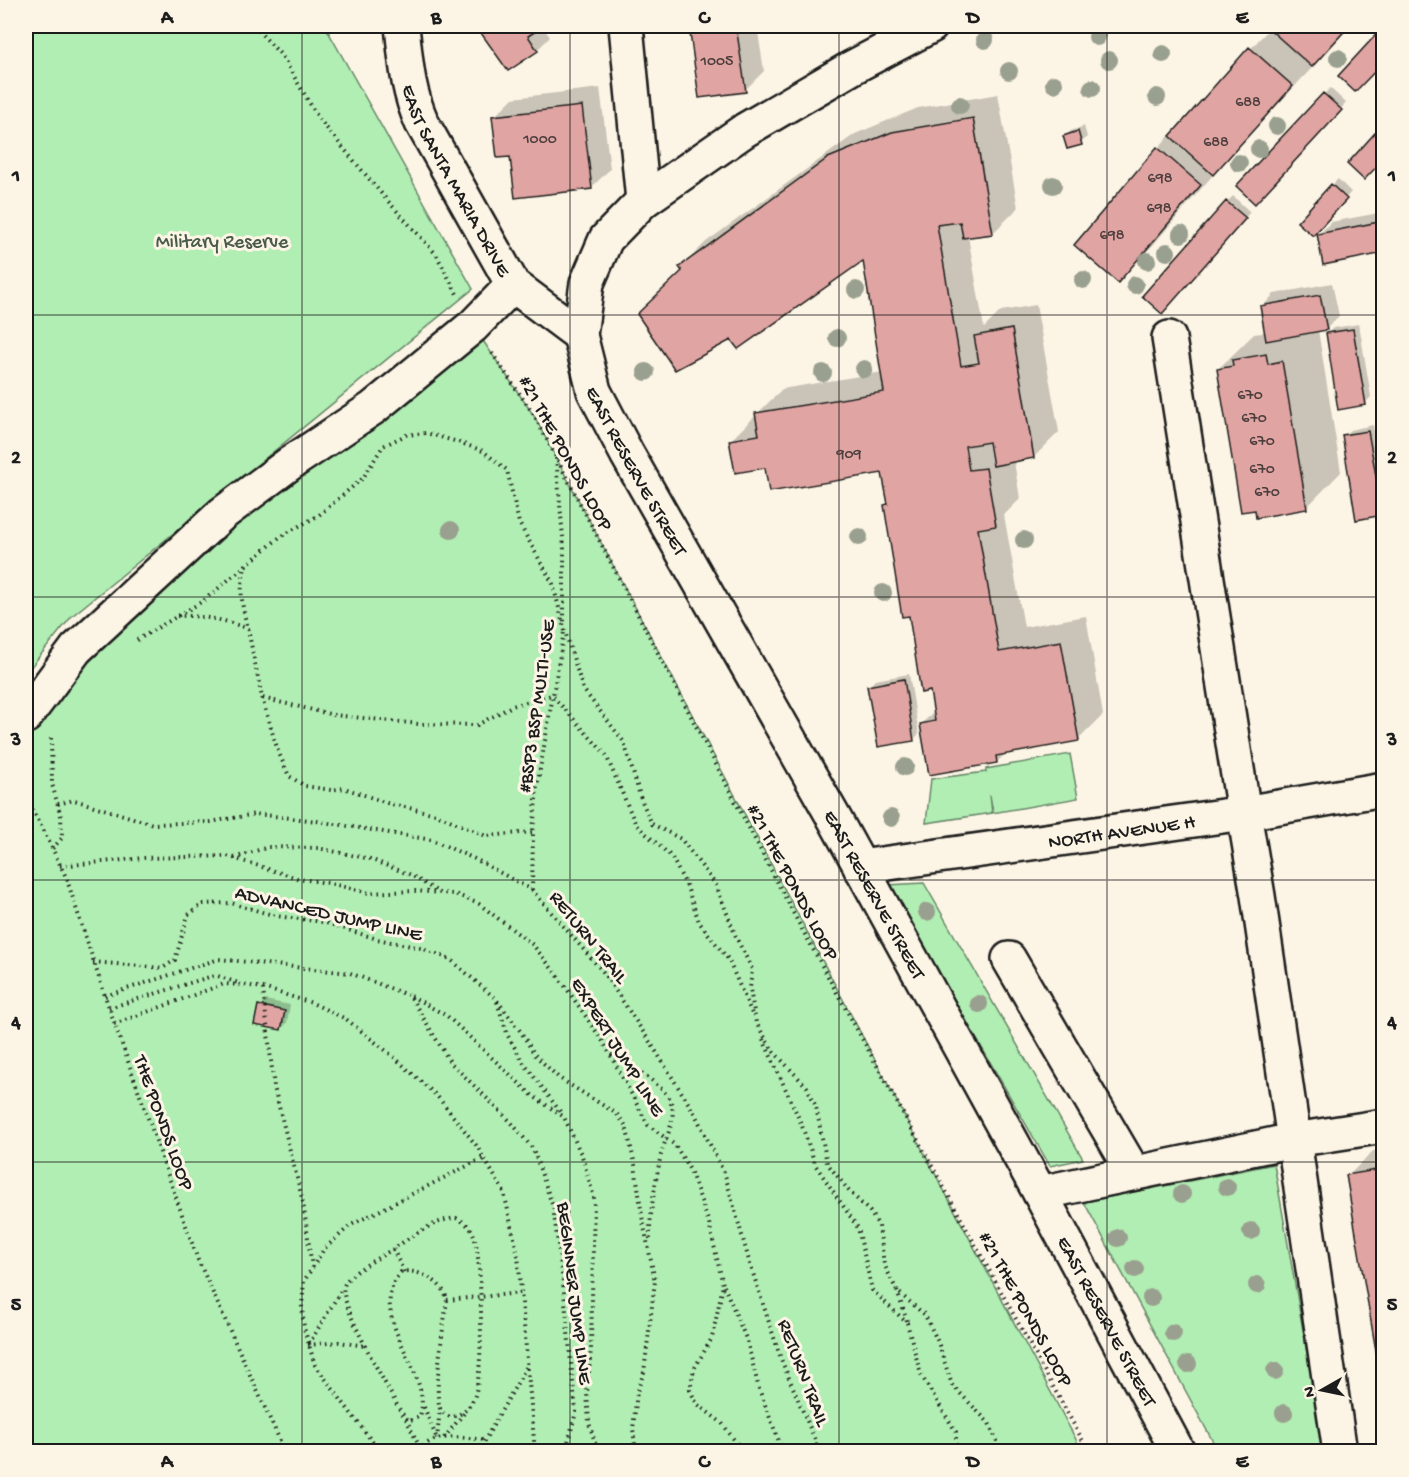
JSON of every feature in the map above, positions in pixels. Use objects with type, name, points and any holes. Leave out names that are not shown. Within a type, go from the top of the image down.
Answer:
[{"type":"street","name":"EAST SANTA MARIA DRIVE","points":[[402,26],[412,100],[422,123],[513,285],[580,335]]},
{"type":"street","points":[[626,26],[643,201]]},
{"type":"street","points":[[580,335],[586,283],[606,239],[643,201],[744,130],[853,67],[931,26]]},
{"type":"street","points":[[39,723],[76,650],[222,514],[289,464],[373,408],[473,326],[513,285]]},
{"type":"street","name":"EAST RESERVE STREET","points":[[580,335],[594,391],[616,433],[1040,1193],[1178,1452]]},
{"type":"street","points":[[1169,338],[1258,896],[1340,1452]]},
{"type":"street","name":"NORTH AVENUE H","points":[[860,867],[1244,813],[1383,789]]},
{"type":"street","points":[[1009,959],[1134,1173]]},
{"type":"street","points":[[1040,1193],[1294,1140],[1383,1126]]},
{"type":"path","name":"#21 THE PONDS LOOP","points":[[254,26],[282,56],[319,119],[436,254],[473,326],[534,416],[797,920],[1089,1452]]},
{"type":"path","points":[[134,642],[203,601],[280,537],[319,515],[363,478],[383,446],[406,435],[426,433],[483,451],[507,470],[519,523],[554,584],[564,628],[583,689],[624,742],[641,799],[652,824],[681,838],[716,885],[736,939],[752,969],[750,989],[756,1023],[774,1052],[807,1087],[816,1107],[827,1163],[849,1191],[870,1212],[879,1226],[884,1264],[897,1291],[921,1375],[956,1432],[956,1452]]},
{"type":"path","name":"#BSP3 BSP MULTI-USE","points":[[532,890],[533,832],[537,787],[564,628],[564,549],[555,454]]},
{"type":"path","points":[[247,564],[242,582],[241,604],[262,698],[278,751],[289,776],[305,786],[331,790],[344,788],[387,803],[436,814],[486,836],[533,832]]},
{"type":"path","points":[[176,616],[187,615],[235,624],[248,629]]},
{"type":"path","points":[[262,698],[334,715],[419,724],[477,725],[512,706],[552,695],[606,755],[636,825],[671,856],[687,887],[699,922],[728,959],[796,1113],[816,1166],[858,1228],[872,1290],[907,1323]]},
{"type":"path","points":[[39,723],[51,740],[52,784],[61,816],[62,838],[52,849]]},
{"type":"path","name":"THE PONDS LOOP","points":[[26,799],[66,877],[114,1024],[198,1260],[285,1452]]},
{"type":"path","name":"RETURN TRAIL","points":[[58,804],[74,800],[153,824],[210,822],[256,814],[317,821],[432,840],[477,860],[532,890],[603,972],[695,1114],[725,1175],[750,1264],[781,1359],[820,1452]]},
{"type":"path","points":[[233,858],[268,848],[318,848],[370,859],[411,875],[439,893]]},
{"type":"path","name":"EXPERT JUMP LINE","points":[[60,866],[178,856],[226,856],[300,879],[329,883],[369,893],[415,891],[455,894],[479,904],[533,945],[558,976],[611,1054],[648,1125],[675,1145],[690,1170],[709,1224],[723,1285],[747,1341],[759,1389],[783,1452]]},
{"type":"path","name":"ADVANCED JUMP LINE","points":[[93,962],[163,968],[176,960],[188,915],[204,904],[231,903],[276,916],[322,922],[377,939],[422,948],[450,959],[496,999],[535,1054],[559,1078],[617,1114],[626,1126],[655,1281],[644,1372],[638,1392],[633,1429],[635,1445],[642,1452]]},
{"type":"path","points":[[105,996],[219,959],[351,973],[410,996],[447,1016],[533,1096],[564,1117]]},
{"type":"path","points":[[109,1008],[209,977],[218,976],[244,985]]},
{"type":"path","points":[[114,1024],[224,984],[263,988],[312,1003],[346,1019],[394,1057],[437,1096],[476,1144],[504,1192],[518,1256],[535,1452]]},
{"type":"path","points":[[263,988],[274,1087],[303,1202],[312,1268]]},
{"type":"path","name":"BEGINNER JUMP LINE","points":[[410,996],[450,1062],[511,1122],[533,1149],[540,1168],[553,1207],[576,1412],[567,1446],[568,1452]]},
{"type":"path","points":[[496,999],[508,1036],[523,1062],[564,1117],[582,1156],[594,1197],[591,1349],[587,1393],[589,1423],[598,1452]]},
{"type":"path","points":[[611,1054],[642,1074],[663,1091],[671,1102],[672,1115],[661,1156],[650,1228],[651,1253]]},
{"type":"path","points":[[380,1452],[315,1365],[308,1345],[302,1306],[304,1281],[324,1249],[351,1225],[483,1158]]},
{"type":"path","points":[[308,1345],[348,1278],[432,1225],[448,1219],[456,1218],[463,1221],[472,1230],[477,1246],[479,1379],[474,1399],[444,1438]]},
{"type":"path","points":[[393,1249],[404,1272]]},
{"type":"path","points":[[411,1270],[440,1285],[445,1291],[447,1300],[438,1383],[440,1408],[437,1439],[393,1323],[390,1306],[392,1287],[396,1278],[411,1270]]},
{"type":"path","name":"EXPERT JUMP LINE","points":[[723,1285],[712,1338],[694,1370],[690,1390],[697,1404],[722,1423],[743,1452]]},
{"type":"path","points":[[343,1287],[346,1307],[420,1450],[427,1442],[437,1439],[485,1440]]},
{"type":"path","points":[[897,1291],[925,1315],[939,1342],[952,1385],[989,1423],[1002,1452]]},
{"type":"path","points":[[447,1300],[521,1293]]},
{"type":"path","points":[[308,1345],[339,1342],[366,1346]]},
{"type":"path","points":[[478,1452],[527,1366]]},
{"type":"path","points":[[405,1418],[410,1421],[420,1416],[422,1403]]},
{"type":"path","points":[[440,1408],[445,1415],[450,1417],[465,1412]]},
{"type":"green space","name":"Military Reserve","points":[[26,26],[325,26],[473,289],[72,616],[26,673]]},
{"type":"green space","points":[[473,326],[534,416],[1082,1451],[26,1451],[26,716],[76,649]]},
{"type":"green space","points":[[1070,754],[1078,798],[993,813],[990,795],[992,813],[926,823],[931,779],[986,772],[986,769]]},
{"type":"green space","points":[[924,883],[1083,1159],[1050,1166],[888,885]]},
{"type":"green space","points":[[1274,1164],[1324,1451],[1218,1451],[1084,1202]]},
{"type":"building","points":[[476,26],[544,26],[528,36],[538,51],[508,71]]},
{"type":"building","points":[[689,26],[736,26],[746,92],[699,98]]},
{"type":"building","points":[[1266,26],[1349,26],[1312,67]]},
{"type":"building","points":[[1384,26],[1384,62],[1355,92],[1338,76]]},
{"type":"building","points":[[1249,47],[1293,86],[1213,175],[1170,136]]},
{"type":"building","points":[[1323,93],[1342,110],[1255,204],[1236,186]]},
{"type":"building","points":[[582,106],[592,189],[515,198],[510,157],[497,158],[492,116]]},
{"type":"building","points":[[973,118],[993,234],[963,238],[960,222],[937,225],[961,366],[979,363],[974,336],[1012,329],[1034,458],[993,466],[989,442],[965,446],[969,470],[986,468],[996,526],[978,529],[999,652],[1061,641],[1079,741],[996,756],[997,763],[929,775],[920,724],[935,721],[930,691],[921,693],[909,616],[902,617],[884,505],[888,504],[882,473],[769,492],[765,468],[735,473],[729,440],[759,435],[755,413],[884,392],[863,261],[738,349],[731,340],[675,370],[637,314],[682,271],[679,267],[828,158],[892,132]]},
{"type":"building","points":[[1384,123],[1384,159],[1364,180],[1347,164]]},
{"type":"building","points":[[1078,131],[1082,145],[1067,149],[1063,136]]},
{"type":"building","points":[[1157,147],[1201,185],[1118,283],[1074,245]]},
{"type":"building","points":[[1331,184],[1347,199],[1313,236],[1297,222]]},
{"type":"building","points":[[1226,201],[1246,218],[1162,314],[1142,296]]},
{"type":"building","points":[[1379,222],[1384,253],[1323,265],[1317,234]]},
{"type":"building","points":[[1320,295],[1327,330],[1266,341],[1260,306]]},
{"type":"building","points":[[1353,329],[1366,405],[1338,410],[1326,333]]},
{"type":"building","points":[[1266,354],[1268,364],[1282,361],[1307,509],[1256,518],[1255,510],[1241,512],[1217,369],[1233,366],[1232,360]]},
{"type":"building","points":[[1368,431],[1383,515],[1356,520],[1342,435]]},
{"type":"building","points":[[904,679],[914,741],[878,747],[867,686]]},
{"type":"building","points":[[258,1005],[285,1011],[281,1030],[254,1025]]},
{"type":"building","points":[[1384,1169],[1384,1398],[1346,1175]]}]
